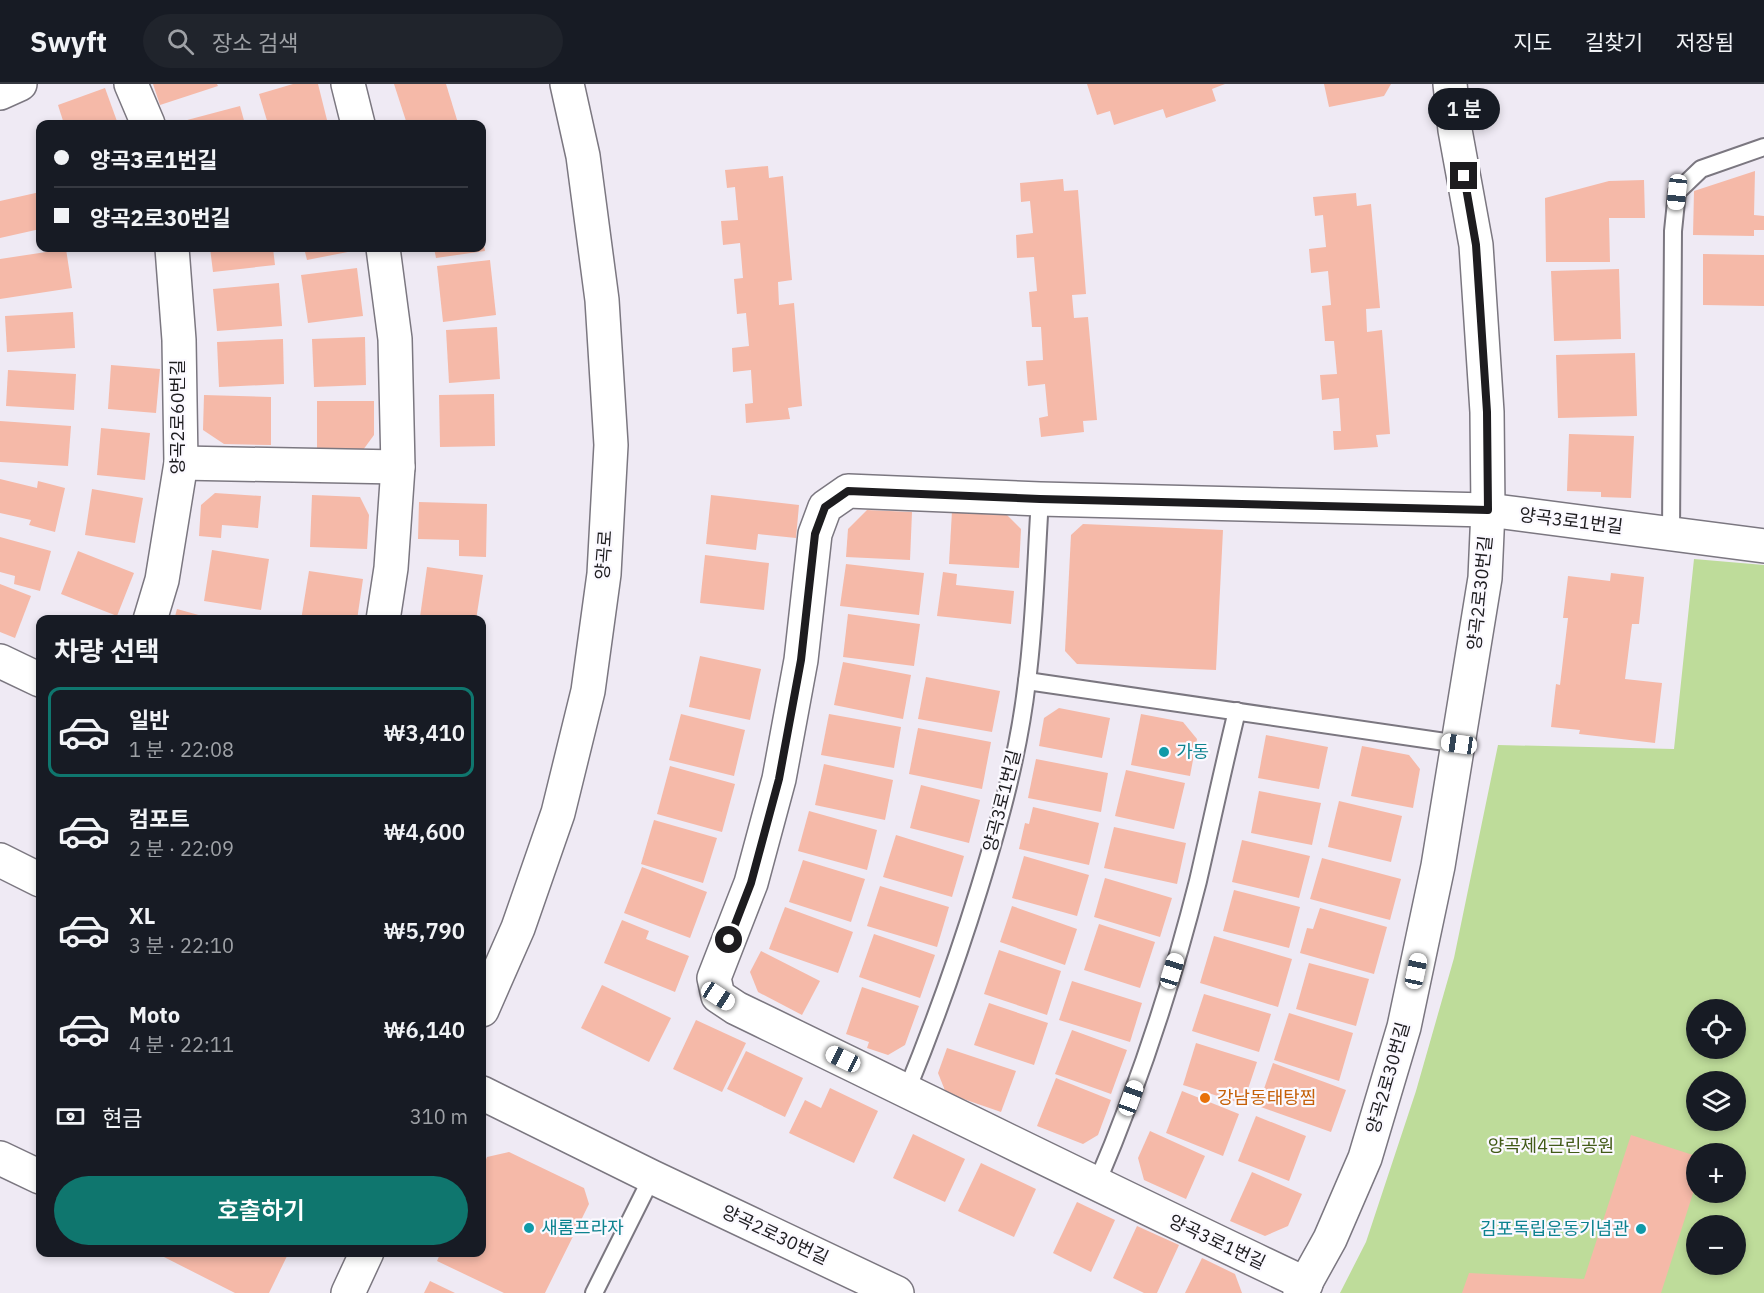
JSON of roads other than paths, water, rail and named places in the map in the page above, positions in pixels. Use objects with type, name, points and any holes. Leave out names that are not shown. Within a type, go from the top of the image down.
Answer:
[{"type":"street","points":[[0,93],[20,84]]},
{"type":"street","points":[[132,84],[146,120]]},
{"type":"street","points":[[348,84],[357,120]]},
{"type":"street","name":"양곡로","points":[[486,1001],[518,928],[558,813],[588,691],[604,574],[611,445],[602,300],[583,156],[567,84]]},
{"type":"street","name":"양곡2로30번길","points":[[1303,1288],[1330,1239],[1365,1158],[1404,1027],[1438,866],[1485,578],[1488,510],[1487,412],[1476,245],[1455,130],[1450,84]]},
{"type":"street","name":"양곡2로60번길","points":[[152,615],[162,580],[181,463],[178,340],[172,252]]},
{"type":"street","points":[[384,252],[395,339],[398,467],[391,568],[385,615]]},
{"type":"street","points":[[181,463],[398,467]]},
{"type":"street","name":"양곡3로1번길","points":[[1303,1288],[907,1090],[736,1008],[718,996],[714,978],[751,883],[779,779],[801,660],[815,534],[825,507],[848,491],[1040,499],[1488,510],[1764,546]]},
{"type":"street","points":[[0,661],[36,678]]},
{"type":"street","points":[[0,860],[36,878]]},
{"type":"street","name":"양곡2로30번길","points":[[486,1095],[652,1177],[897,1293]]},
{"type":"street","points":[[0,1158],[36,1175]]},
{"type":"street","points":[[348,1293],[365,1257]]},
{"type":"lane","points":[[1671,534],[1673,231],[1677,192],[1701,169],[1764,147]]},
{"type":"lane","name":"양곡3로1번길","points":[[907,1090],[935,1022],[956,962],[994,842],[1012,768],[1027,681],[1040,499]]},
{"type":"lane","points":[[1027,681],[1459,744]]},
{"type":"lane","points":[[1096,1185],[1138,1079],[1179,948],[1197,883],[1237,711]]},
{"type":"lane","points":[[594,1293],[652,1177]]},
{"type":"place","name":"가동","points":[[1164,752]]},
{"type":"place","name":"강남동태탕찜","points":[[1205,1098]]},
{"type":"place","name":"새롬프라자","points":[[529,1228]]},
{"type":"place","name":"김포독립운동기념관","points":[[1641,1229]]},
{"type":"park label","name":"양곡제4근린공원","points":[[1551,1146]]}]
